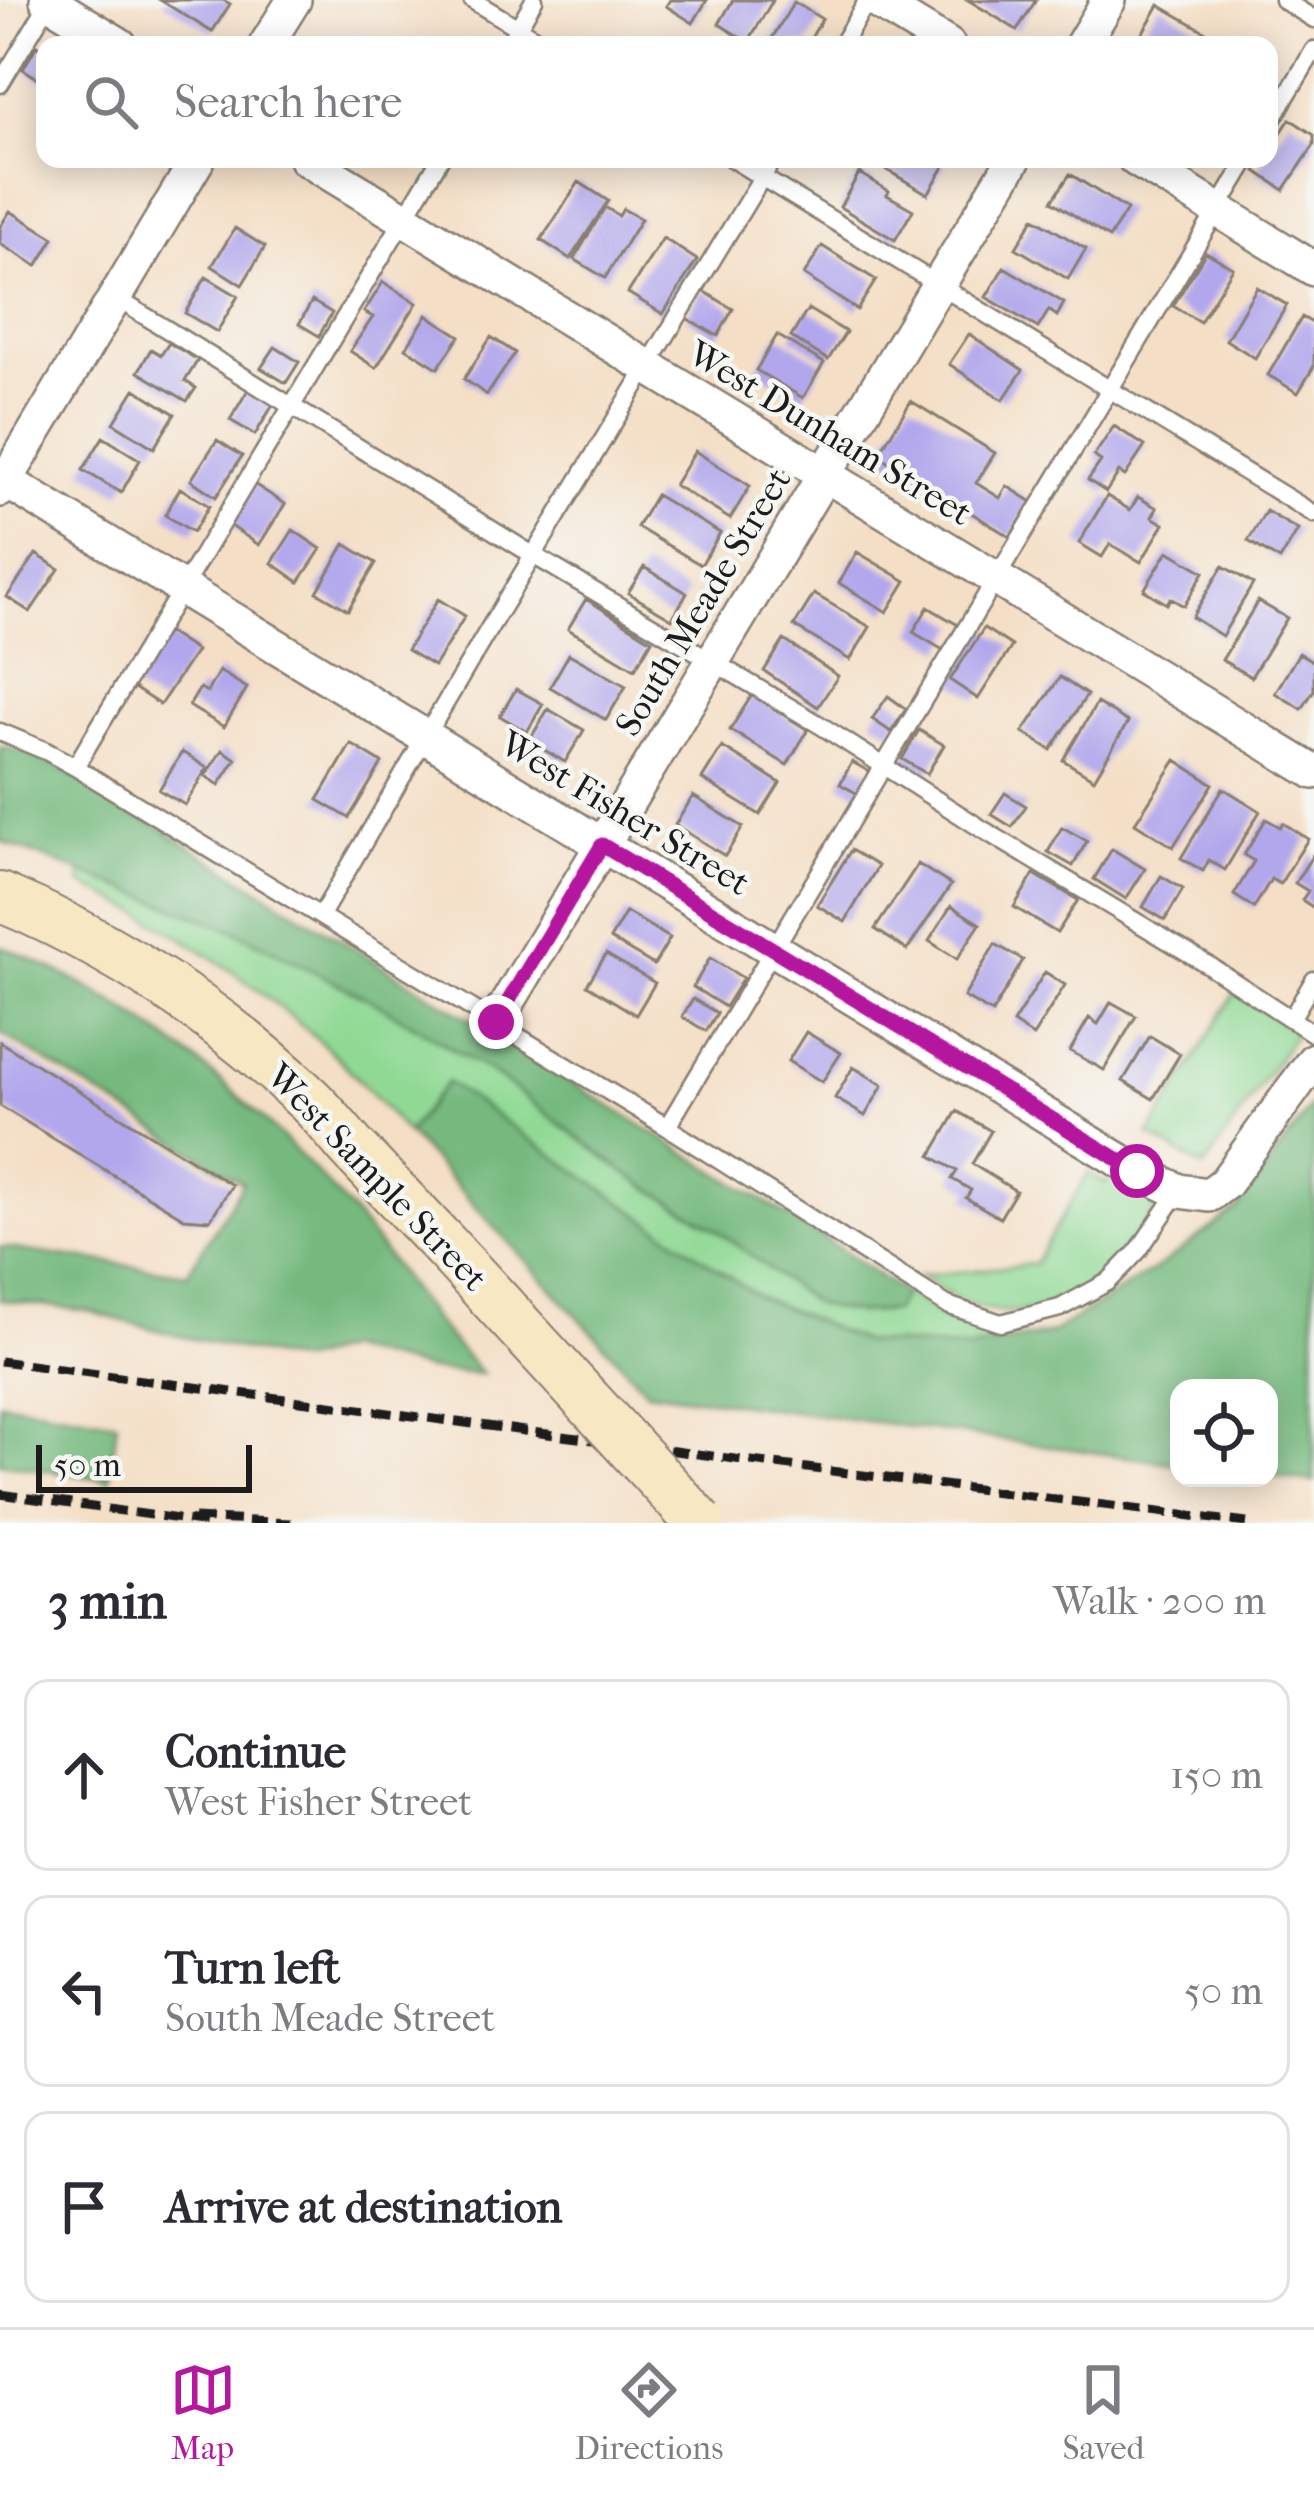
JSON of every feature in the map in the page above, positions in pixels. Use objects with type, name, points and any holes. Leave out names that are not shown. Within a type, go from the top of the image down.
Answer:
[{"type":"main road","name":"West Sample Street","points":[[0,897],[135,964],[207,1012],[264,1058],[312,1102],[700,1523]]},
{"type":"street","points":[[49,0],[106,36]]},
{"type":"street","points":[[272,36],[294,0]]},
{"type":"street","points":[[871,0],[933,36]]},
{"type":"street","points":[[1087,36],[1109,0]]},
{"type":"street","points":[[3,486],[193,168]]},
{"type":"street","name":"West Dunham Street","points":[[321,168],[1314,772]]},
{"type":"street","name":"South Meade Street","points":[[496,1022],[1009,168]]},
{"type":"street","points":[[1150,168],[1314,269]]},
{"type":"street","name":"West Fisher Street","points":[[3,486],[1137,1171],[1194,1193]]},
{"type":"street","points":[[1194,1193],[1236,1171],[1314,1060]]},
{"type":"lane","points":[[0,84],[49,0]]},
{"type":"lane","points":[[472,0],[531,36]]},
{"type":"lane","points":[[513,36],[534,0]]},
{"type":"lane","points":[[848,36],[871,0]]},
{"type":"lane","points":[[1283,0],[1314,19]]},
{"type":"lane","points":[[1278,110],[1314,50]]},
{"type":"lane","points":[[75,767],[434,168]]},
{"type":"lane","points":[[747,168],[1314,514]]},
{"type":"lane","points":[[321,915],[768,168]]},
{"type":"lane","points":[[667,1127],[1243,168]]},
{"type":"lane","points":[[116,298],[1314,1034]]},
{"type":"lane","points":[[0,732],[75,767],[321,915],[947,1305],[1001,1324],[1060,1308],[1108,1282],[1194,1193]]},
{"type":"lane","points":[[1291,1019],[1314,980]]},
{"type":"green space","points":[[0,746],[32,753],[71,773],[822,1237],[904,1293],[894,1311],[858,1313],[816,1305],[712,1226],[631,1177],[494,1074],[380,1005],[231,929],[0,841]]},
{"type":"green space","points":[[81,872],[231,929],[380,1005],[494,1074],[631,1177],[712,1226],[893,1311],[904,1293],[957,1322],[989,1331],[993,1345],[970,1349],[864,1342],[759,1297],[447,1083],[407,1133],[334,1054],[267,998],[178,935],[81,884]]},
{"type":"green space","points":[[0,946],[103,996],[151,1027],[242,1099],[361,1223],[433,1319],[482,1374],[429,1370],[346,1349],[299,1362],[88,1311],[0,1300],[0,1247],[187,1274],[243,1183],[0,1033]]},
{"type":"green space","points":[[1236,991],[1297,1031],[1204,1168],[1149,1135]]},
{"type":"green space","points":[[447,1082],[759,1297],[864,1342],[970,1349],[1052,1333],[1163,1264],[1238,1208],[1314,1102],[1314,1482],[1278,1477],[1278,1379],[1170,1379],[1170,1463],[647,1391],[407,1133]]},
{"type":"green space","points":[[1114,1171],[1149,1194],[1153,1211],[1117,1261],[1070,1297],[1033,1310],[999,1311],[963,1302],[919,1276],[1034,1264],[1088,1173],[1106,1184]]},
{"type":"green space","points":[[0,1402],[117,1422],[110,1480],[0,1463]]},
{"type":"building","points":[[160,0],[223,0],[230,4],[212,32]]},
{"type":"building","points":[[670,0],[707,0],[693,23],[666,6]]},
{"type":"building","points":[[733,0],[773,0],[752,36],[738,36],[719,24]]},
{"type":"building","points":[[968,0],[1036,0],[1017,30]]},
{"type":"building","points":[[794,2],[822,19],[812,36],[773,36]]},
{"type":"building","points":[[1159,5],[1213,36],[1141,36]]},
{"type":"building","points":[[36,47],[36,77],[23,69]]},
{"type":"building","points":[[1290,119],[1314,135],[1314,145],[1284,190],[1256,171],[1278,168],[1278,137]]},
{"type":"building","points":[[883,168],[943,168],[928,194]]},
{"type":"building","points":[[859,173],[913,210],[895,240],[840,207]]},
{"type":"building","points":[[1070,174],[1127,210],[1109,238],[1052,201]]},
{"type":"building","points":[[579,182],[608,201],[570,259],[541,240]]},
{"type":"building","points":[[605,207],[619,216],[623,209],[641,219],[605,278],[574,259]]},
{"type":"building","points":[[10,211],[54,238],[37,266],[0,244],[0,227]]},
{"type":"building","points":[[1034,218],[1086,249],[1068,279],[1016,248]]},
{"type":"building","points":[[235,228],[265,247],[242,285],[212,266]]},
{"type":"building","points":[[663,238],[697,260],[663,314],[628,293]]},
{"type":"building","points":[[822,246],[876,280],[857,310],[804,275]]},
{"type":"building","points":[[1206,252],[1233,268],[1200,322],[1173,306]]},
{"type":"building","points":[[1004,267],[1064,303],[1057,316],[1049,310],[1038,328],[986,297]]},
{"type":"building","points":[[206,277],[238,296],[217,332],[185,313]]},
{"type":"building","points":[[383,282],[417,303],[376,368],[350,351],[373,317],[364,312]]},
{"type":"building","points":[[1257,287],[1287,305],[1255,358],[1226,340]]},
{"type":"building","points":[[702,290],[733,309],[718,336],[686,318]]},
{"type":"building","points":[[312,301],[332,313],[319,336],[299,324]]},
{"type":"building","points":[[808,309],[846,332],[828,360],[791,337]]},
{"type":"building","points":[[427,315],[460,336],[438,368],[406,348]]},
{"type":"building","points":[[1302,317],[1314,324],[1314,366],[1298,393],[1268,375]]},
{"type":"building","points":[[969,334],[1023,370],[1003,400],[949,364]]},
{"type":"building","points":[[777,335],[824,363],[803,398],[756,370]]},
{"type":"building","points":[[491,337],[515,353],[487,395],[464,379]]},
{"type":"building","points":[[169,343],[198,360],[185,381],[196,388],[187,401],[138,372],[151,349],[161,355]]},
{"type":"building","points":[[275,347],[299,362],[286,383],[261,368]]},
{"type":"building","points":[[249,388],[274,403],[255,435],[230,420]]},
{"type":"building","points":[[135,389],[175,414],[154,448],[114,423]]},
{"type":"building","points":[[911,401],[995,453],[976,483],[1000,498],[1007,486],[1032,502],[1010,537],[878,455]]},
{"type":"building","points":[[1114,426],[1145,446],[1125,476],[1119,472],[1106,492],[1088,480],[1101,461],[1094,456]]},
{"type":"building","points":[[103,437],[140,460],[121,493],[83,470]]},
{"type":"building","points":[[217,440],[242,456],[216,497],[191,480]]},
{"type":"building","points":[[695,451],[750,486],[730,519],[674,485]]},
{"type":"building","points":[[254,484],[285,504],[259,545],[228,524]]},
{"type":"building","points":[[180,488],[209,506],[193,532],[165,515]]},
{"type":"building","points":[[656,495],[720,533],[701,565],[637,527]]},
{"type":"building","points":[[1107,496],[1130,510],[1138,497],[1157,508],[1152,517],[1164,524],[1141,562],[1110,544],[1102,557],[1079,543]]},
{"type":"building","points":[[1266,511],[1298,530],[1280,560],[1248,541]]},
{"type":"building","points":[[293,530],[321,549],[299,582],[272,563]]},
{"type":"building","points":[[345,544],[376,563],[348,610],[317,592]]},
{"type":"building","points":[[1168,551],[1204,572],[1184,606],[1170,598],[1167,604],[1144,590]]},
{"type":"building","points":[[857,552],[906,581],[887,612],[839,583]]},
{"type":"building","points":[[36,554],[59,569],[30,612],[7,597]]},
{"type":"building","points":[[1223,566],[1253,584],[1222,636],[1192,617]]},
{"type":"building","points":[[644,567],[687,593],[672,619],[628,593]]},
{"type":"building","points":[[814,594],[870,627],[850,660],[794,626]]},
{"type":"building","points":[[438,599],[465,616],[434,666],[407,650]]},
{"type":"building","points":[[586,599],[652,640],[635,669],[568,629]]},
{"type":"building","points":[[1258,601],[1287,618],[1251,677],[1222,660]]},
{"type":"building","points":[[928,607],[958,625],[943,650],[913,632]]},
{"type":"building","points":[[984,628],[1012,646],[978,699],[950,680]]},
{"type":"building","points":[[167,632],[196,651],[160,705],[131,686]]},
{"type":"building","points":[[784,640],[838,676],[818,707],[764,671]]},
{"type":"building","points":[[1299,653],[1314,662],[1314,690],[1302,709],[1275,693]]},
{"type":"building","points":[[569,654],[626,686],[606,720],[550,687]]},
{"type":"building","points":[[219,671],[247,688],[224,727],[189,706],[200,688],[207,692]]},
{"type":"building","points":[[1060,677],[1087,695],[1051,750],[1023,732]]},
{"type":"building","points":[[516,689],[543,704],[527,732],[500,716]]},
{"type":"building","points":[[752,695],[808,730],[787,765],[730,730]]},
{"type":"building","points":[[888,696],[906,709],[891,732],[872,719]]},
{"type":"building","points":[[1097,703],[1128,722],[1094,779],[1063,760]]},
{"type":"building","points":[[548,709],[584,730],[565,762],[529,741]]},
{"type":"building","points":[[919,730],[944,745],[927,774],[902,759]]},
{"type":"building","points":[[351,744],[382,763],[349,818],[318,800]]},
{"type":"building","points":[[722,747],[780,783],[760,815],[702,779]]},
{"type":"building","points":[[222,750],[236,759],[219,785],[205,776]]},
{"type":"building","points":[[182,752],[207,768],[185,805],[159,790]]},
{"type":"building","points":[[1176,760],[1213,784],[1173,847],[1135,823]]},
{"type":"building","points":[[852,762],[870,772],[858,794],[840,784]]},
{"type":"building","points":[[1223,788],[1260,811],[1225,870],[1209,860],[1203,871],[1181,858]]},
{"type":"building","points":[[1005,793],[1026,806],[1012,827],[991,814]]},
{"type":"building","points":[[693,796],[743,827],[725,856],[675,825]]},
{"type":"building","points":[[1266,819],[1280,827],[1283,823],[1308,839],[1280,884],[1271,879],[1254,908],[1234,895],[1254,861],[1244,855]]},
{"type":"building","points":[[1062,827],[1087,841],[1073,866],[1048,852]]},
{"type":"building","points":[[1112,849],[1145,869],[1126,899],[1094,879]]},
{"type":"building","points":[[851,850],[878,866],[845,922],[817,905]]},
{"type":"building","points":[[1314,853],[1314,908],[1302,900],[1308,891],[1295,883]]},
{"type":"building","points":[[918,864],[951,885],[907,950],[875,929]]},
{"type":"building","points":[[1034,874],[1078,900],[1057,933],[1014,907]]},
{"type":"building","points":[[1161,876],[1183,889],[1165,920],[1143,907]]},
{"type":"building","points":[[951,906],[980,924],[957,959],[929,941]]},
{"type":"building","points":[[626,912],[670,938],[654,965],[610,939]]},
{"type":"building","points":[[995,944],[1023,960],[992,1013],[964,997]]},
{"type":"building","points":[[606,954],[655,983],[636,1015],[587,985]]},
{"type":"building","points":[[710,958],[743,978],[725,1007],[693,987]]},
{"type":"building","points":[[1045,972],[1065,985],[1033,1036],[1013,1023]]},
{"type":"building","points":[[693,999],[717,1013],[706,1031],[682,1017]]},
{"type":"building","points":[[1111,1002],[1136,1016],[1104,1070],[1070,1051],[1089,1018],[1098,1024]]},
{"type":"building","points":[[806,1032],[841,1053],[822,1082],[788,1061]]},
{"type":"building","points":[[1150,1036],[1180,1054],[1153,1099],[1123,1081]]},
{"type":"building","points":[[0,1042],[232,1185],[210,1220],[184,1218],[0,1106]]},
{"type":"building","points":[[853,1067],[883,1085],[865,1116],[835,1098]]},
{"type":"building","points":[[957,1111],[991,1131],[972,1164],[1016,1191],[1000,1218],[966,1198],[971,1190],[952,1179],[957,1171],[931,1156]]},
{"type":"railway","points":[[0,1361],[1247,1523]]},
{"type":"railway","points":[[0,1494],[208,1523]]},
{"type":"railway","points":[[194,1518],[291,1523]]},
{"type":"route","points":[[496,1022],[602,845],[1137,1171]]}]
